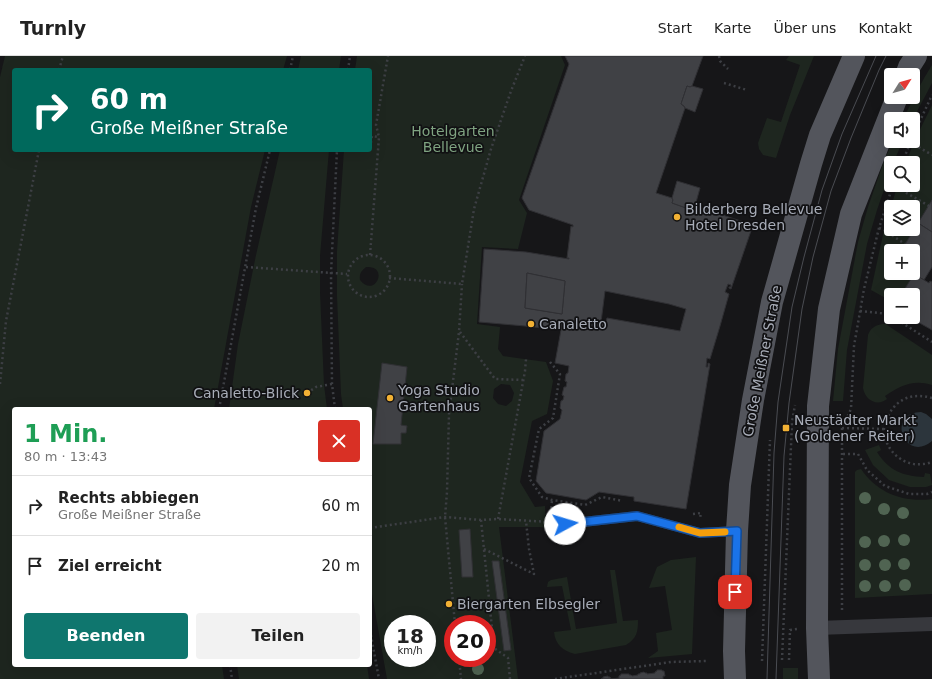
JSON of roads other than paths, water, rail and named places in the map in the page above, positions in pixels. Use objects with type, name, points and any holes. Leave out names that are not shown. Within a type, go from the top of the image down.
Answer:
[{"type":"main road","name":"Große Meißner Straße","points":[[736,679],[734,656],[737,531],[740,485],[753,400],[772,302],[810,164],[820,135],[854,56]]},
{"type":"main road","points":[[909,68],[916,56]]},
{"type":"main road","points":[[819,679],[817,628],[818,406],[829,308],[851,214],[894,104]]},
{"type":"street","points":[[817,628],[840,634],[932,624]]},
{"type":"lane","points":[[565,524],[637,516],[700,533],[737,531]]},
{"type":"tram line","points":[[767,679],[774,453],[778,402],[792,307],[822,190],[842,134],[876,56]]},
{"type":"tram line","points":[[776,679],[784,456],[789,403],[802,309],[813,257],[831,191],[851,138],[886,56]]},
{"type":"place","name":"Bilderberg Bellevue Hotel Dresden","points":[[677,217]]},
{"type":"place","name":"Canaletto","points":[[531,324]]},
{"type":"place","name":"Canaletto-Blick","points":[[307,393]]},
{"type":"place","name":"Yoga Studio Gartenhaus","points":[[390,398]]},
{"type":"place","name":"Neustädter Markt (Goldener Reiter)","points":[[786,428]]},
{"type":"place","name":"Biergarten Elbsegler","points":[[449,604]]},
{"type":"park label","name":"Hotelgarten Bellevue","points":[[453,140]]}]
